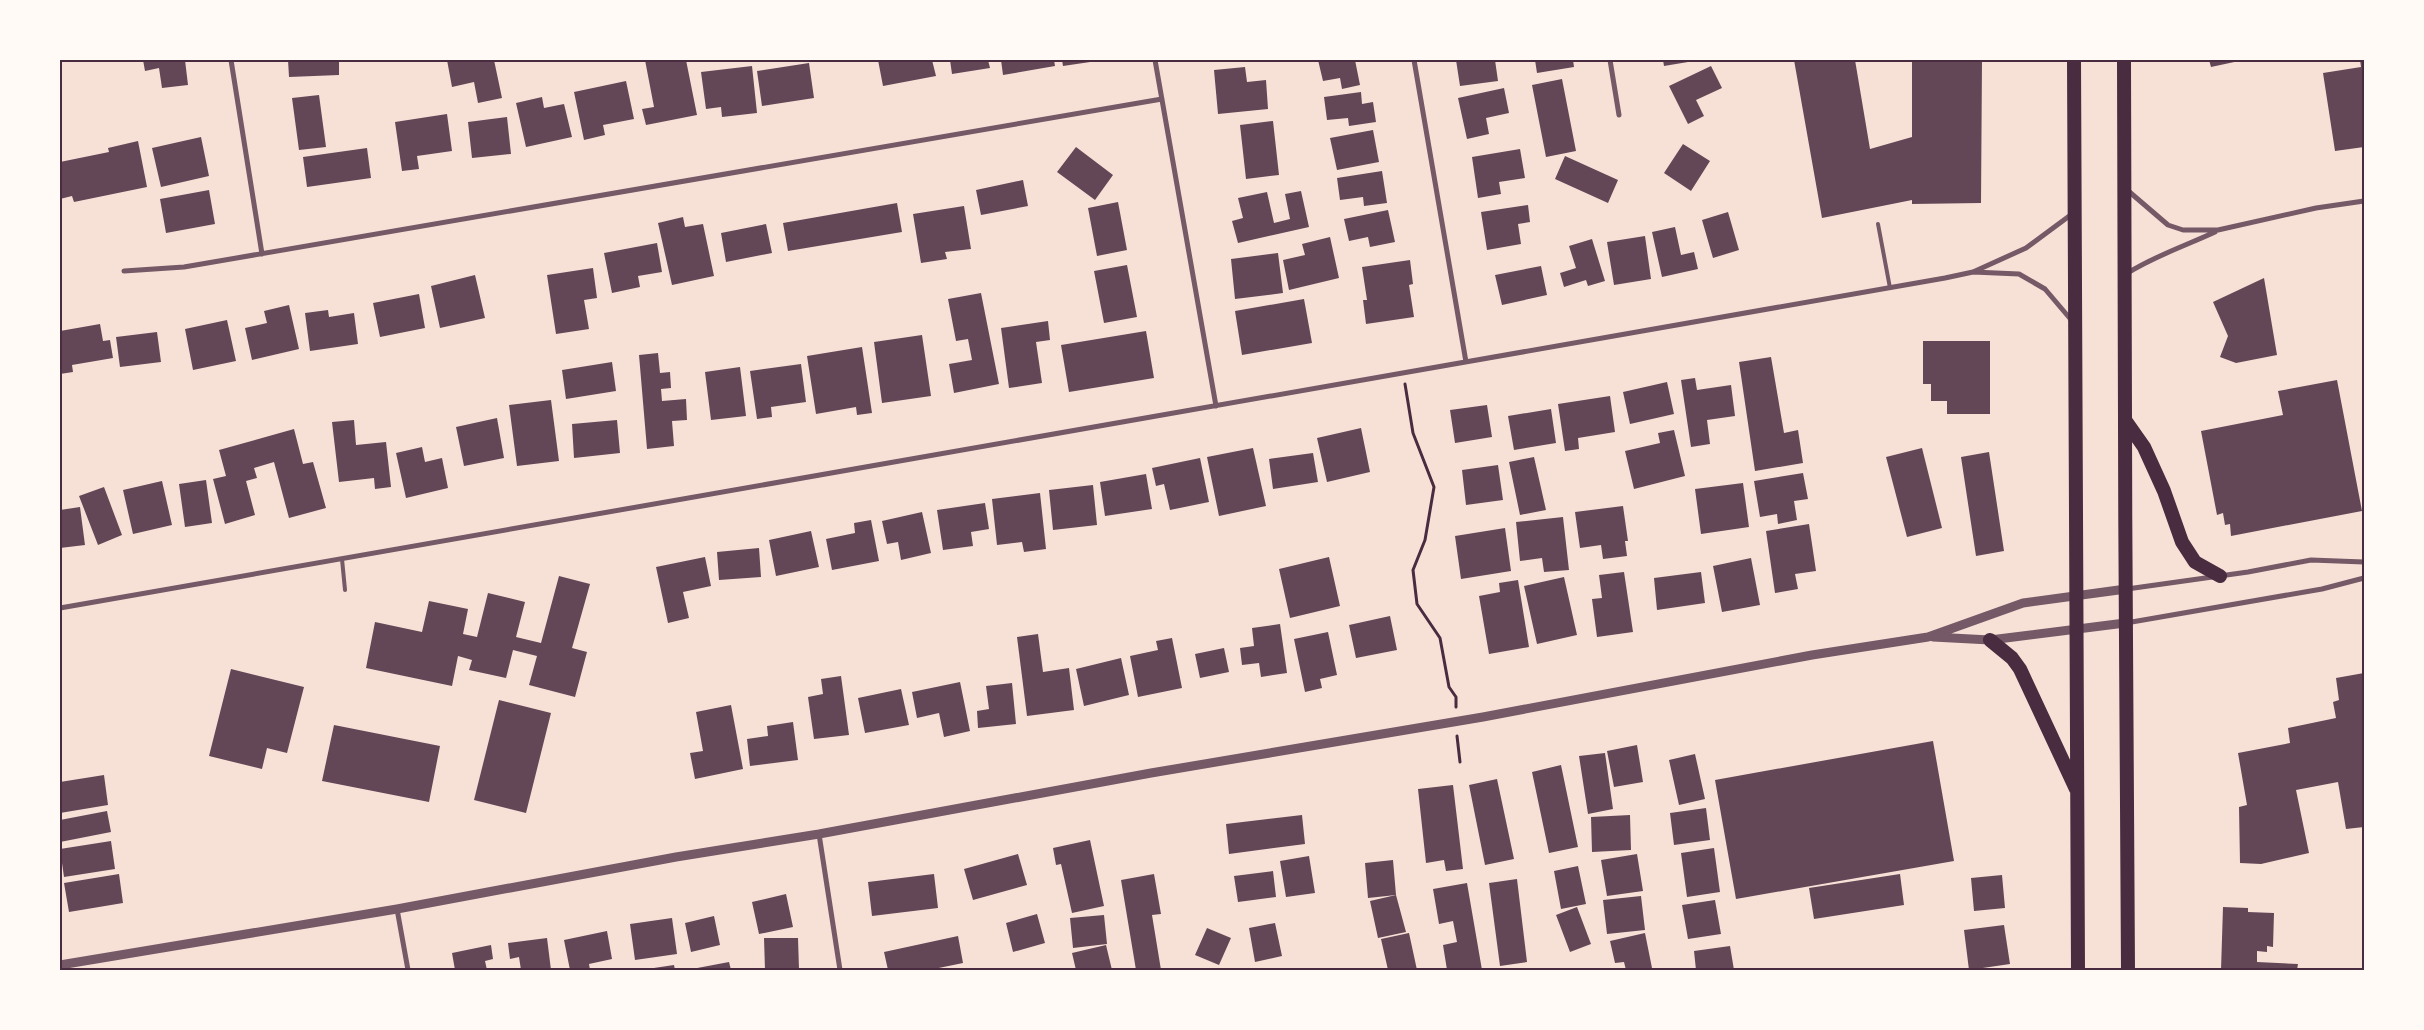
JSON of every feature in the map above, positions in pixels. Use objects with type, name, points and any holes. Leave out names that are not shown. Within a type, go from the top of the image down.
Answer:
[{"type":"highway","points":[[2074,60],[2078,970]]},
{"type":"highway","points":[[2124,60],[2128,970]]},
{"type":"highway","points":[[2125,420],[2144,447],[2164,491],[2182,542],[2195,562],[2220,576]]},
{"type":"highway","points":[[1990,640],[2020,669],[2078,794]]},
{"type":"street","points":[[232,60],[262,254]]},
{"type":"street","points":[[1155,60],[1216,406]]},
{"type":"street","points":[[1414,60],[1466,362]]},
{"type":"street","points":[[1610,60],[1619,115]]},
{"type":"street","points":[[124,271],[184,267],[1162,100]]},
{"type":"street","points":[[2124,187],[2168,224],[2183,230],[2218,230],[2316,208],[2364,201]]},
{"type":"street","points":[[1973,272],[2026,248],[2074,212]]},
{"type":"street","points":[[2124,275],[2146,261],[2189,245],[2218,230]]},
{"type":"street","points":[[60,608],[1403,374],[1973,272],[2019,274],[2045,289],[2076,327]]},
{"type":"street","points":[[60,965],[397,909],[667,858],[819,834],[1151,773],[1455,721],[1812,655],[1928,637],[2023,603],[2220,576],[2311,560],[2364,562]]},
{"type":"street","points":[[1928,637],[1990,640],[2076,630],[2322,589],[2364,578]]},
{"type":"street","points":[[819,834],[840,970]]},
{"type":"street","points":[[397,909],[408,970]]},
{"type":"lane","points":[[1878,224],[1890,288]]},
{"type":"lane","points":[[342,559],[345,590]]},
{"type":"path","points":[[1403,374],[1413,433],[1434,487],[1425,540],[1413,570],[1417,604],[1440,638],[1449,687],[1456,697],[1455,721],[1460,762]]},
{"type":"building","points":[[143,60],[185,60],[188,85],[162,88],[159,68],[145,71]]},
{"type":"building","points":[[288,60],[339,60],[339,75],[289,77]]},
{"type":"building","points":[[447,60],[494,60],[502,98],[478,103],[474,82],[452,87]]},
{"type":"building","points":[[645,60],[686,60],[697,115],[646,125],[642,109],[654,107]]},
{"type":"building","points":[[878,60],[932,60],[936,76],[883,86]]},
{"type":"building","points":[[950,60],[988,60],[990,68],[952,74]]},
{"type":"building","points":[[1001,60],[1054,60],[1055,66],[1003,75]]},
{"type":"building","points":[[1062,60],[1097,60],[1097,61],[1063,66]]},
{"type":"building","points":[[1318,60],[1355,60],[1360,85],[1342,89],[1340,78],[1323,81]]},
{"type":"building","points":[[1456,60],[1495,60],[1498,81],[1460,86]]},
{"type":"building","points":[[1535,60],[1573,60],[1574,67],[1537,73]]},
{"type":"building","points":[[1663,60],[1694,60],[1694,61],[1664,66]]},
{"type":"building","points":[[1794,60],[1855,60],[1870,149],[1912,137],[1912,60],[1982,60],[1981,203],[1912,204],[1912,200],[1822,218]]},
{"type":"building","points":[[2209,60],[2239,60],[2239,61],[2211,67]]},
{"type":"building","points":[[2360,60],[2364,60],[2364,147],[2335,151],[2323,73],[2361,67]]},
{"type":"building","points":[[809,63],[814,98],[762,106],[757,71]]},
{"type":"building","points":[[752,66],[757,113],[722,117],[721,107],[706,109],[701,72]]},
{"type":"building","points":[[1711,66],[1722,88],[1696,100],[1704,116],[1688,124],[1669,86]]},
{"type":"building","points":[[1245,67],[1247,82],[1266,80],[1268,109],[1218,114],[1214,70]]},
{"type":"building","points":[[1562,79],[1576,151],[1546,157],[1532,85]]},
{"type":"building","points":[[626,81],[634,119],[603,125],[605,135],[584,140],[574,92]]},
{"type":"building","points":[[1504,88],[1509,113],[1486,118],[1489,134],[1467,139],[1458,98]]},
{"type":"building","points":[[1361,92],[1362,104],[1373,102],[1376,122],[1349,126],[1348,118],[1327,120],[1324,97]]},
{"type":"building","points":[[319,95],[326,147],[299,150],[292,98]]},
{"type":"building","points":[[542,97],[544,108],[564,104],[572,137],[526,147],[516,103]]},
{"type":"building","points":[[447,114],[452,151],[417,156],[419,169],[402,171],[395,122]]},
{"type":"building","points":[[507,117],[511,154],[472,158],[468,122]]},
{"type":"building","points":[[1273,121],[1279,175],[1246,179],[1240,125]]},
{"type":"building","points":[[1373,130],[1379,162],[1337,170],[1330,138]]},
{"type":"building","points":[[201,137],[209,176],[161,187],[152,148]]},
{"type":"building","points":[[138,141],[147,187],[74,202],[72,196],[60,199],[60,162],[109,152],[108,148]]},
{"type":"building","points":[[1683,144],[1710,161],[1691,191],[1664,173]]},
{"type":"building","points":[[1076,147],[1113,175],[1095,200],[1057,172]]},
{"type":"building","points":[[367,148],[371,178],[307,187],[303,157]]},
{"type":"building","points":[[1520,149],[1525,178],[1499,182],[1501,194],[1478,198],[1472,157]]},
{"type":"building","points":[[1565,156],[1618,180],[1608,203],[1555,179]]},
{"type":"building","points":[[1382,171],[1387,203],[1364,206],[1363,197],[1340,200],[1337,178]]},
{"type":"building","points":[[1023,180],[1028,206],[981,215],[976,190]]},
{"type":"building","points":[[209,190],[215,224],[166,233],[160,199]]},
{"type":"building","points":[[1301,191],[1309,227],[1238,243],[1232,221],[1243,218],[1238,198],[1267,192],[1274,223],[1290,219],[1285,194]]},
{"type":"building","points":[[1118,202],[1127,250],[1097,256],[1088,208]]},
{"type":"building","points":[[897,203],[902,232],[788,251],[783,223]]},
{"type":"building","points":[[1528,205],[1530,222],[1518,224],[1521,244],[1487,250],[1481,212]]},
{"type":"building","points":[[964,206],[971,249],[945,252],[947,259],[921,263],[913,214]]},
{"type":"building","points":[[1388,210],[1395,242],[1370,247],[1368,237],[1349,241],[1344,219]]},
{"type":"building","points":[[1728,212],[1739,250],[1713,258],[1702,220]]},
{"type":"building","points":[[683,217],[685,227],[703,224],[714,276],[672,285],[658,223]]},
{"type":"building","points":[[766,224],[772,253],[726,262],[721,233]]},
{"type":"building","points":[[1675,227],[1681,255],[1694,252],[1698,269],[1662,277],[1652,232]]},
{"type":"building","points":[[1645,236],[1651,279],[1614,285],[1607,242]]},
{"type":"building","points":[[1330,237],[1339,278],[1289,290],[1283,260],[1305,255],[1302,244]]},
{"type":"building","points":[[1592,239],[1605,281],[1588,286],[1586,280],[1564,287],[1560,273],[1576,268],[1569,246]]},
{"type":"building","points":[[657,243],[662,272],[638,276],[640,287],[612,293],[604,253]]},
{"type":"building","points":[[1278,253],[1283,293],[1235,299],[1231,259]]},
{"type":"building","points":[[1410,260],[1413,284],[1409,285],[1414,317],[1366,324],[1363,300],[1367,300],[1362,267]]},
{"type":"building","points":[[1127,265],[1137,317],[1104,323],[1094,271]]},
{"type":"building","points":[[1541,266],[1547,295],[1502,305],[1495,275]]},
{"type":"building","points":[[593,268],[597,298],[584,300],[589,329],[556,334],[547,275]]},
{"type":"building","points":[[475,275],[485,318],[440,328],[431,286]]},
{"type":"building","points":[[2264,278],[2277,355],[2236,363],[2220,357],[2228,336],[2213,302]]},
{"type":"building","points":[[981,293],[999,384],[954,393],[949,364],[972,360],[968,339],[956,341],[948,299]]},
{"type":"building","points":[[419,294],[425,328],[380,337],[373,303]]},
{"type":"building","points":[[1304,299],[1312,343],[1242,355],[1235,311]]},
{"type":"building","points":[[289,305],[299,349],[252,360],[245,328],[267,323],[264,311]]},
{"type":"building","points":[[328,310],[329,317],[354,313],[358,344],[310,351],[305,313]]},
{"type":"building","points":[[227,320],[236,361],[193,370],[185,329]]},
{"type":"building","points":[[1048,321],[1050,340],[1036,342],[1042,383],[1009,388],[1001,328]]},
{"type":"building","points":[[100,324],[103,341],[110,340],[113,358],[72,365],[73,372],[60,374],[60,331]]},
{"type":"building","points":[[1146,331],[1154,378],[1069,392],[1061,345]]},
{"type":"building","points":[[157,332],[161,362],[120,367],[116,337]]},
{"type":"building","points":[[922,335],[931,396],[882,403],[874,342]]},
{"type":"building","points":[[1923,341],[1990,341],[1990,414],[1947,414],[1947,401],[1931,401],[1931,384],[1923,384]]},
{"type":"building","points":[[862,347],[872,413],[857,415],[856,407],[816,414],[807,356]]},
{"type":"building","points":[[658,353],[660,373],[670,372],[671,388],[661,389],[662,401],[686,399],[687,420],[672,421],[674,446],[647,449],[639,355]]},
{"type":"building","points":[[1771,357],[1784,433],[1798,430],[1803,463],[1755,471],[1739,362]]},
{"type":"building","points":[[612,362],[616,391],[566,399],[562,370]]},
{"type":"building","points":[[801,364],[806,402],[771,407],[772,417],[757,419],[750,371]]},
{"type":"building","points":[[740,367],[746,416],[711,420],[705,372]]},
{"type":"building","points":[[1695,378],[1697,390],[1731,385],[1735,416],[1707,420],[1710,444],[1691,447],[1681,380]]},
{"type":"building","points":[[2337,380],[2362,511],[2231,536],[2230,524],[2225,525],[2223,513],[2217,515],[2201,431],[2283,415],[2278,391]]},
{"type":"building","points":[[1667,382],[1674,414],[1630,424],[1623,392]]},
{"type":"building","points":[[1610,396],[1615,432],[1578,438],[1579,449],[1565,451],[1558,404]]},
{"type":"building","points":[[551,400],[559,461],[517,466],[509,405]]},
{"type":"building","points":[[1487,405],[1492,437],[1455,443],[1450,410]]},
{"type":"building","points":[[1551,409],[1556,443],[1514,450],[1508,416]]},
{"type":"building","points":[[497,418],[504,458],[464,466],[456,427]]},
{"type":"building","points":[[354,420],[356,445],[386,442],[391,487],[375,489],[374,478],[339,482],[332,422]]},
{"type":"building","points":[[617,420],[620,453],[574,458],[572,424]]},
{"type":"building","points":[[1361,428],[1370,472],[1327,482],[1317,438]]},
{"type":"building","points":[[294,429],[303,464],[313,462],[326,508],[289,518],[274,462],[254,468],[257,478],[246,481],[255,515],[225,524],[213,479],[226,476],[219,450]]},
{"type":"building","points":[[1674,430],[1685,476],[1634,489],[1625,451],[1660,443],[1658,433]]},
{"type":"building","points":[[422,447],[425,462],[442,458],[448,488],[406,498],[396,453]]},
{"type":"building","points":[[1253,448],[1266,506],[1219,516],[1207,457]]},
{"type":"building","points":[[1922,448],[1942,528],[1907,537],[1886,457]]},
{"type":"building","points":[[1989,452],[2004,551],[1976,556],[1961,457]]},
{"type":"building","points":[[1313,453],[1318,482],[1273,489],[1269,459]]},
{"type":"building","points":[[1534,457],[1546,510],[1520,515],[1509,462]]},
{"type":"building","points":[[1200,458],[1209,502],[1170,510],[1164,484],[1156,486],[1152,468]]},
{"type":"building","points":[[1498,465],[1503,500],[1466,505],[1462,470]]},
{"type":"building","points":[[1803,473],[1808,499],[1794,501],[1797,520],[1778,524],[1777,514],[1760,517],[1754,481]]},
{"type":"building","points":[[1146,474],[1152,509],[1105,516],[1100,482]]},
{"type":"building","points":[[206,480],[212,523],[185,527],[179,484]]},
{"type":"building","points":[[162,481],[172,525],[133,534],[123,490]]},
{"type":"building","points":[[1743,483],[1749,527],[1701,534],[1695,489]]},
{"type":"building","points":[[1093,485],[1097,525],[1053,530],[1049,490]]},
{"type":"building","points":[[104,487],[122,535],[98,545],[79,496]]},
{"type":"building","points":[[1040,493],[1046,549],[1024,552],[1022,542],[997,545],[992,499]]},
{"type":"building","points":[[985,503],[989,529],[971,532],[973,546],[943,550],[937,510]]},
{"type":"building","points":[[1623,506],[1628,541],[1625,541],[1627,556],[1603,559],[1601,545],[1580,548],[1575,512]]},
{"type":"building","points":[[80,507],[85,545],[60,548],[60,510]]},
{"type":"building","points":[[922,512],[931,553],[901,560],[898,542],[887,544],[882,521]]},
{"type":"building","points":[[1563,517],[1569,570],[1544,572],[1542,558],[1520,561],[1516,522]]},
{"type":"building","points":[[871,520],[879,561],[832,570],[826,539],[855,533],[854,523]]},
{"type":"building","points":[[1809,524],[1816,571],[1795,574],[1798,589],[1775,593],[1766,531]]},
{"type":"building","points":[[1505,528],[1511,571],[1461,579],[1455,536]]},
{"type":"building","points":[[811,531],[819,567],[776,576],[769,540]]},
{"type":"building","points":[[759,548],[761,577],[719,580],[717,552]]},
{"type":"building","points":[[705,557],[711,586],[683,592],[689,618],[668,623],[656,567]]},
{"type":"building","points":[[1329,557],[1340,606],[1290,618],[1279,569]]},
{"type":"building","points":[[1751,558],[1760,605],[1722,612],[1713,566]]},
{"type":"building","points":[[1624,572],[1633,632],[1597,637],[1592,599],[1602,598],[1599,575]]},
{"type":"building","points":[[1701,572],[1705,603],[1657,610],[1654,578]]},
{"type":"building","points":[[559,576],[590,584],[572,648],[587,652],[575,697],[529,685],[537,656],[513,650],[506,678],[469,670],[472,660],[458,656],[452,686],[366,668],[375,622],[422,632],[429,601],[468,609],[463,634],[477,637],[488,593],[525,602],[516,637],[541,643]]},
{"type":"building","points":[[1564,577],[1577,635],[1537,644],[1524,586]]},
{"type":"building","points":[[1518,580],[1529,647],[1489,654],[1479,596],[1500,592],[1499,583]]},
{"type":"building","points":[[1390,616],[1397,650],[1356,658],[1349,625]]},
{"type":"building","points":[[1280,624],[1287,673],[1261,677],[1259,663],[1242,665],[1240,648],[1254,646],[1252,628]]},
{"type":"building","points":[[1328,632],[1337,675],[1320,679],[1322,688],[1305,692],[1294,639]]},
{"type":"building","points":[[1038,634],[1043,672],[1069,668],[1074,710],[1027,716],[1017,637]]},
{"type":"building","points":[[1172,638],[1182,688],[1138,697],[1130,656],[1158,650],[1156,641]]},
{"type":"building","points":[[1224,648],[1229,672],[1200,678],[1195,654]]},
{"type":"building","points":[[1121,658],[1129,695],[1084,706],[1076,669]]},
{"type":"building","points":[[231,669],[304,687],[287,753],[267,748],[262,769],[209,756]]},
{"type":"building","points":[[2364,673],[2364,827],[2346,829],[2338,782],[2296,790],[2309,853],[2261,864],[2240,863],[2239,807],[2247,805],[2238,753],[2290,743],[2288,728],[2336,718],[2333,702],[2339,700],[2336,678]]},
{"type":"building","points":[[841,676],[849,735],[814,739],[808,697],[823,694],[821,679]]},
{"type":"building","points":[[960,682],[970,731],[944,737],[939,713],[917,718],[912,692]]},
{"type":"building","points":[[1012,683],[1016,724],[978,728],[977,711],[989,709],[986,686]]},
{"type":"building","points":[[901,689],[909,725],[865,733],[858,698]]},
{"type":"building","points":[[499,700],[551,713],[526,813],[474,800]]},
{"type":"building","points":[[731,705],[743,769],[695,779],[690,753],[703,751],[696,712]]},
{"type":"building","points":[[793,722],[798,760],[750,766],[747,739],[768,736],[767,726]]},
{"type":"building","points":[[334,725],[440,746],[429,802],[322,781]]},
{"type":"building","points":[[1933,741],[1954,861],[1736,899],[1715,780]]},
{"type":"building","points":[[1637,745],[1643,782],[1614,787],[1607,751]]},
{"type":"building","points":[[1605,753],[1613,809],[1588,814],[1579,756]]},
{"type":"building","points":[[1695,754],[1705,799],[1679,805],[1669,760]]},
{"type":"building","points":[[1561,765],[1578,847],[1549,853],[1532,772]]},
{"type":"building","points":[[104,775],[108,805],[60,813],[60,782]]},
{"type":"building","points":[[1497,779],[1514,859],[1485,865],[1469,785]]},
{"type":"building","points":[[1453,785],[1463,869],[1446,871],[1444,860],[1426,863],[1418,789]]},
{"type":"building","points":[[1706,808],[1710,840],[1674,845],[1670,813]]},
{"type":"building","points":[[107,811],[111,832],[60,842],[60,820]]},
{"type":"building","points":[[1302,815],[1305,844],[1229,854],[1226,824]]},
{"type":"building","points":[[1630,815],[1631,850],[1592,852],[1591,817]]},
{"type":"building","points":[[1090,840],[1104,906],[1072,913],[1061,864],[1056,865],[1053,848]]},
{"type":"building","points":[[111,841],[115,869],[64,877],[60,849]]},
{"type":"building","points":[[1714,848],[1720,892],[1687,897],[1681,853]]},
{"type":"building","points":[[1018,854],[1027,885],[973,900],[964,869]]},
{"type":"building","points":[[1637,854],[1643,891],[1607,896],[1601,860]]},
{"type":"building","points":[[1309,856],[1315,893],[1286,897],[1280,861]]},
{"type":"building","points":[[1393,860],[1396,895],[1368,898],[1365,863]]},
{"type":"building","points":[[1578,866],[1586,904],[1561,909],[1554,871]]},
{"type":"building","points":[[1273,871],[1276,897],[1238,902],[1234,876]]},
{"type":"building","points":[[119,874],[123,903],[69,912],[64,883]]},
{"type":"building","points":[[934,874],[938,908],[872,916],[868,882]]},
{"type":"building","points":[[1154,874],[1161,914],[1152,915],[1161,970],[1136,970],[1121,880]]},
{"type":"building","points":[[1900,874],[1904,905],[1814,919],[1809,888]]},
{"type":"building","points":[[2002,875],[2005,908],[1974,911],[1971,878]]},
{"type":"building","points":[[1517,879],[1527,962],[1500,966],[1489,883]]},
{"type":"building","points":[[1467,883],[1482,970],[1447,970],[1443,945],[1457,942],[1453,921],[1439,924],[1433,889]]},
{"type":"building","points":[[786,894],[793,927],[759,934],[752,902]]},
{"type":"building","points":[[1396,895],[1406,932],[1378,938],[1370,901]]},
{"type":"building","points":[[1641,896],[1645,930],[1607,934],[1603,900]]},
{"type":"building","points":[[1715,900],[1721,934],[1688,939],[1682,905]]},
{"type":"building","points":[[1577,907],[1591,944],[1570,952],[1556,915]]},
{"type":"building","points":[[2223,907],[2248,908],[2248,912],[2274,913],[2273,947],[2267,946],[2267,952],[2257,951],[2257,962],[2298,964],[2297,970],[2221,970]]},
{"type":"building","points":[[1037,914],[1045,943],[1013,952],[1006,923]]},
{"type":"building","points":[[1104,915],[1107,944],[1073,948],[1070,918]]},
{"type":"building","points":[[714,916],[720,945],[691,952],[685,923]]},
{"type":"building","points":[[672,918],[677,954],[635,960],[630,924]]},
{"type":"building","points":[[1275,923],[1282,956],[1255,962],[1249,928]]},
{"type":"building","points":[[2004,925],[2010,964],[1969,970],[1964,930]]},
{"type":"building","points":[[1207,928],[1231,938],[1219,965],[1195,955]]},
{"type":"building","points":[[607,931],[612,959],[589,964],[590,970],[570,970],[564,940]]},
{"type":"building","points":[[1409,933],[1417,970],[1388,970],[1381,939]]},
{"type":"building","points":[[1645,933],[1652,968],[1626,970],[1624,962],[1615,963],[1610,941]]},
{"type":"building","points":[[958,936],[963,963],[929,970],[888,970],[884,952]]},
{"type":"building","points":[[547,938],[551,970],[521,970],[519,957],[510,959],[508,943]]},
{"type":"building","points":[[764,938],[798,938],[799,969],[765,970]]},
{"type":"building","points":[[491,945],[493,959],[485,961],[487,970],[455,970],[452,953]]},
{"type":"building","points":[[1106,945],[1112,970],[1076,970],[1072,953]]},
{"type":"building","points":[[1730,946],[1734,970],[1696,970],[1694,951]]},
{"type":"building","points":[[729,962],[731,970],[692,970],[692,969]]},
{"type":"building","points":[[674,965],[675,970],[647,970],[647,969]]}]
